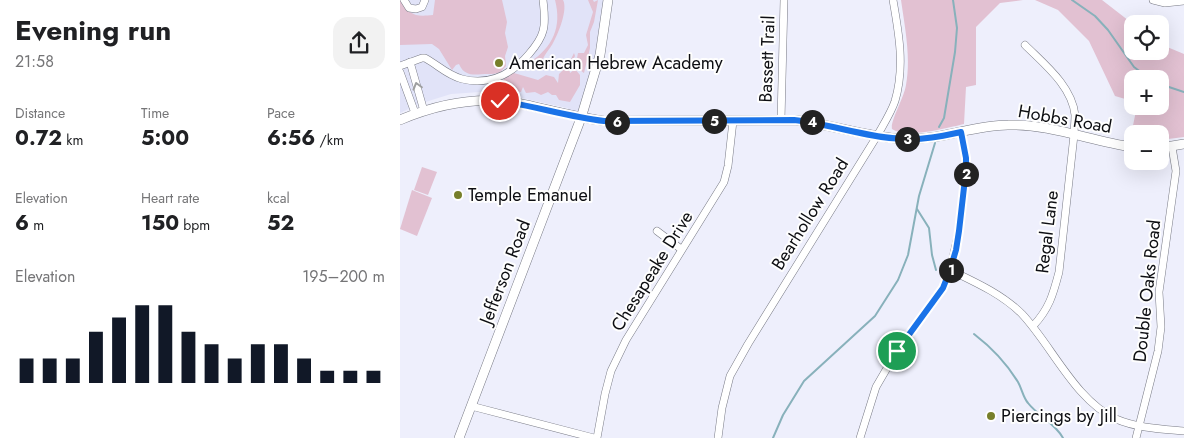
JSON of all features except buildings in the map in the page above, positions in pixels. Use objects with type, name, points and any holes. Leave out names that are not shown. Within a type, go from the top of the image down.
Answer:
[{"type":"street","points":[[404,0],[409,8],[416,10],[422,6],[425,0]]},
{"type":"street","points":[[400,66],[425,58],[449,75],[464,80],[481,81],[500,77],[521,64],[535,47],[543,31],[545,16],[544,0]]},
{"type":"street","name":"Jefferson Road","points":[[459,438],[581,118],[600,54],[608,0]]},
{"type":"street","name":"Bassett Trail","points":[[781,120],[784,0]]},
{"type":"street","name":"Bearhollow Road","points":[[718,438],[722,408],[730,376],[895,102],[899,84],[901,45],[893,0]]},
{"type":"street","points":[[1153,0],[1165,3],[1184,1]]},
{"type":"street","name":"Regal Lane","points":[[1025,45],[1063,84],[1075,114],[1059,272],[1053,294],[1044,314],[1032,326]]},
{"type":"street","points":[[410,62],[420,112]]},
{"type":"street","points":[[400,72],[420,112]]},
{"type":"street","name":"Hobbs Road","points":[[400,120],[420,112],[453,103],[480,100],[518,104],[581,118],[621,122],[781,120],[816,123],[896,139],[932,138],[985,127],[1027,126],[1124,145]]},
{"type":"street","name":"Chesapeake Drive","points":[[596,438],[604,394],[611,371],[626,340],[724,182],[728,166],[733,121]]},
{"type":"street","points":[[860,438],[876,387],[897,351],[943,288],[950,270],[956,250],[966,170],[966,158],[961,132]]},
{"type":"street","points":[[1169,147],[1184,144]]},
{"type":"street","name":"Double Oaks Road","points":[[1136,438],[1158,351],[1161,327],[1159,292],[1176,171],[1172,147]]},
{"type":"street","points":[[657,231],[681,249]]},
{"type":"street","points":[[950,270],[998,296],[1020,313],[1077,386],[1089,399],[1110,416],[1139,426],[1184,431]]},
{"type":"street","points":[[471,406],[596,438]]},
{"type":"shaded area","name":"American Hebrew Academy","points":[[400,0],[607,0],[608,9],[581,118],[567,108],[503,94],[480,92],[451,94],[419,104],[400,113]]},
{"type":"shaded area","points":[[400,0],[410,12],[421,16],[433,15],[435,0],[502,0],[507,22],[505,33],[508,47],[505,56],[506,66],[497,73],[471,74],[464,71],[459,64],[452,70],[439,49],[432,44],[400,45]]},
{"type":"shaded area","points":[[555,0],[563,0],[564,4],[564,15],[558,32],[542,61],[542,65],[530,62],[545,50],[554,36],[557,19]]},
{"type":"shaded area","points":[[588,0],[593,0],[594,2],[598,0],[590,32],[590,48],[584,73],[578,67],[577,59],[578,53],[584,53],[588,45],[586,35],[593,12]]},
{"type":"shaded area","points":[[901,0],[1023,0],[1000,3],[976,27],[976,85],[966,87],[964,124],[917,133],[899,132],[892,129],[893,121],[905,90],[908,64]]},
{"type":"shaded area","points":[[1035,0],[1102,0],[1124,17],[1124,60],[1169,60],[1169,48],[1184,54],[1184,137],[1169,139],[1169,125],[1133,125],[1135,115],[1169,115],[1169,70],[1124,70],[1124,99],[1115,96],[1089,41],[1058,10]]},
{"type":"shaded area","points":[[574,53],[575,56],[569,68],[570,73],[575,69],[580,75],[580,85],[570,102],[559,100],[556,95],[548,92],[541,95],[535,92],[526,93],[523,87],[521,92],[502,88],[499,82],[502,82],[506,76],[514,73],[538,80],[546,75],[554,77],[558,83],[559,74],[568,65]]},
{"type":"shaded area","points":[[422,167],[437,172],[428,195],[414,190]]},
{"type":"shaded area","points":[[412,190],[432,198],[417,236],[400,229]]},
{"type":"waterway","points":[[939,127],[944,118],[955,52],[957,28],[953,0]]},
{"type":"waterway","points":[[1072,0],[1095,16],[1138,70]]},
{"type":"waterway","points":[[1169,87],[1184,92]]},
{"type":"waterway","points":[[773,438],[783,415],[804,381],[875,316],[898,280],[908,255],[919,196],[935,143]]},
{"type":"waterway","points":[[917,209],[929,228],[936,270]]},
{"type":"waterway","points":[[974,334],[1004,362],[1014,375],[1028,403],[1056,428],[1063,438]]},
{"type":"place","name":"American Hebrew Academy","points":[[499,63]]},
{"type":"place","name":"Temple Emanuel","points":[[458,195]]},
{"type":"place","name":"Piercings by Jill","points":[[991,416]]},
{"type":"route","points":[[500,101],[604,121],[794,120],[896,139],[932,138],[961,132],[966,158],[966,170],[956,250],[943,288],[897,351]]}]
